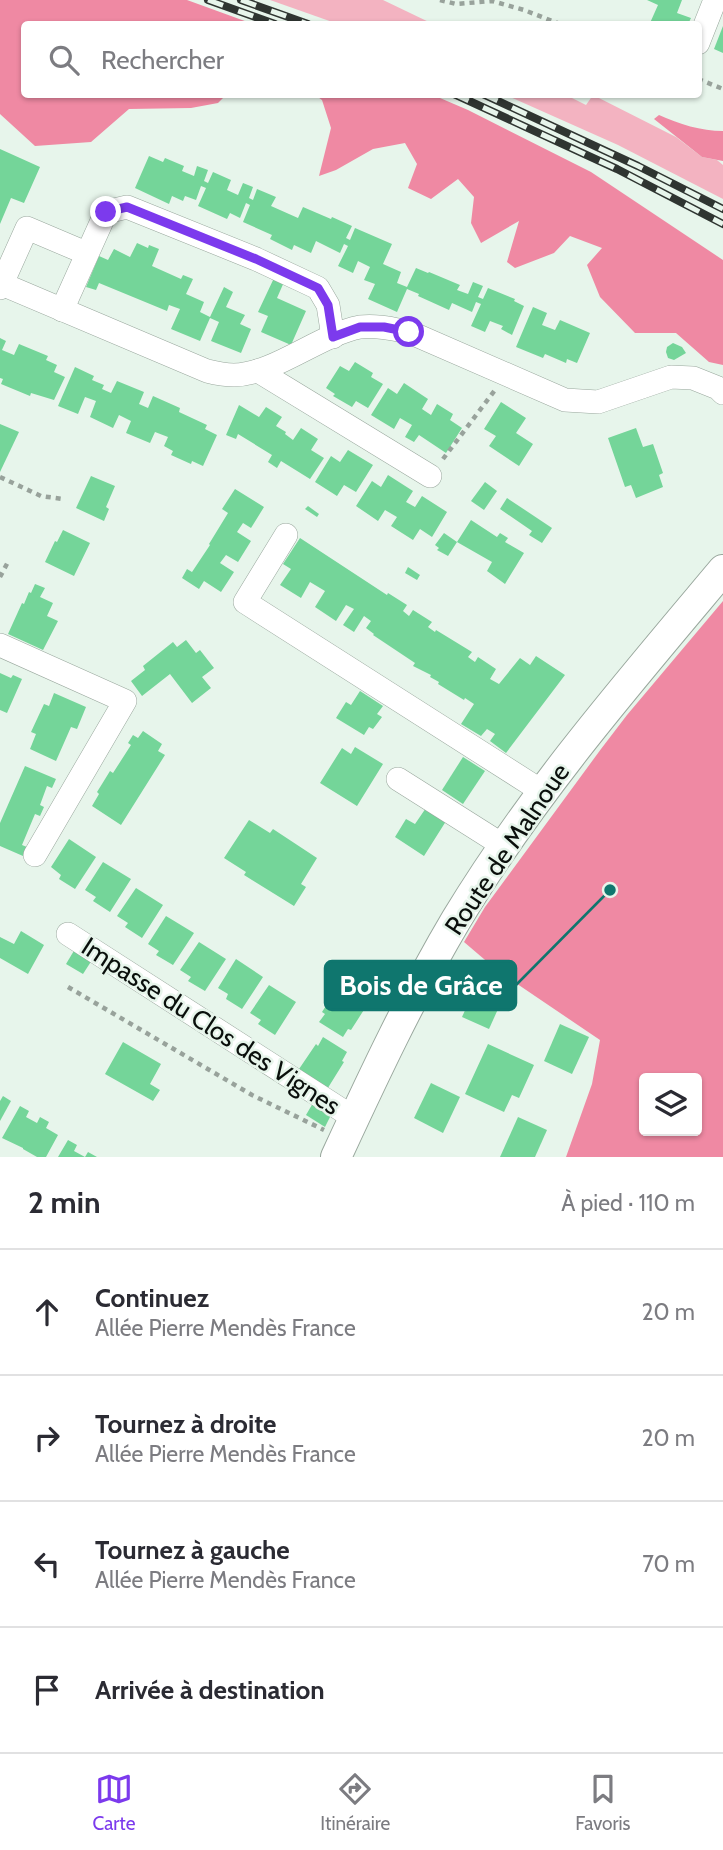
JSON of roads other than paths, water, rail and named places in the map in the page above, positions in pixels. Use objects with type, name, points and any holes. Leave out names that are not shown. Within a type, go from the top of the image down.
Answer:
[{"type":"main road","name":"Route de Malnoue","points":[[345,1138],[417,991],[456,920],[504,846],[542,792],[605,712],[723,570]]},
{"type":"street","points":[[702,33],[715,0]]},
{"type":"street","points":[[62,310],[106,212],[127,207],[256,259],[318,288],[328,305],[333,337]]},
{"type":"street","points":[[86,253],[27,228],[1,286],[206,371],[233,375],[258,370],[360,327],[384,327],[409,332],[565,400],[598,401],[671,377],[693,378],[718,388],[723,393]]},
{"type":"street","points":[[258,370],[430,476]]},
{"type":"street","points":[[286,535],[245,601],[542,792]]},
{"type":"street","points":[[0,645],[125,701],[35,855]]},
{"type":"street","points":[[398,779],[504,846]]},
{"type":"street","name":"Impasse du Clos des Vignes","points":[[68,934],[345,1138]]},
{"type":"railway","points":[[208,0],[267,21]]},
{"type":"railway","points":[[241,0],[300,21]]},
{"type":"railway","points":[[463,98],[617,169],[723,224]]},
{"type":"railway","points":[[492,98],[723,209]]},
{"type":"place","name":"Bois de Grâce","points":[[610,890]]}]
